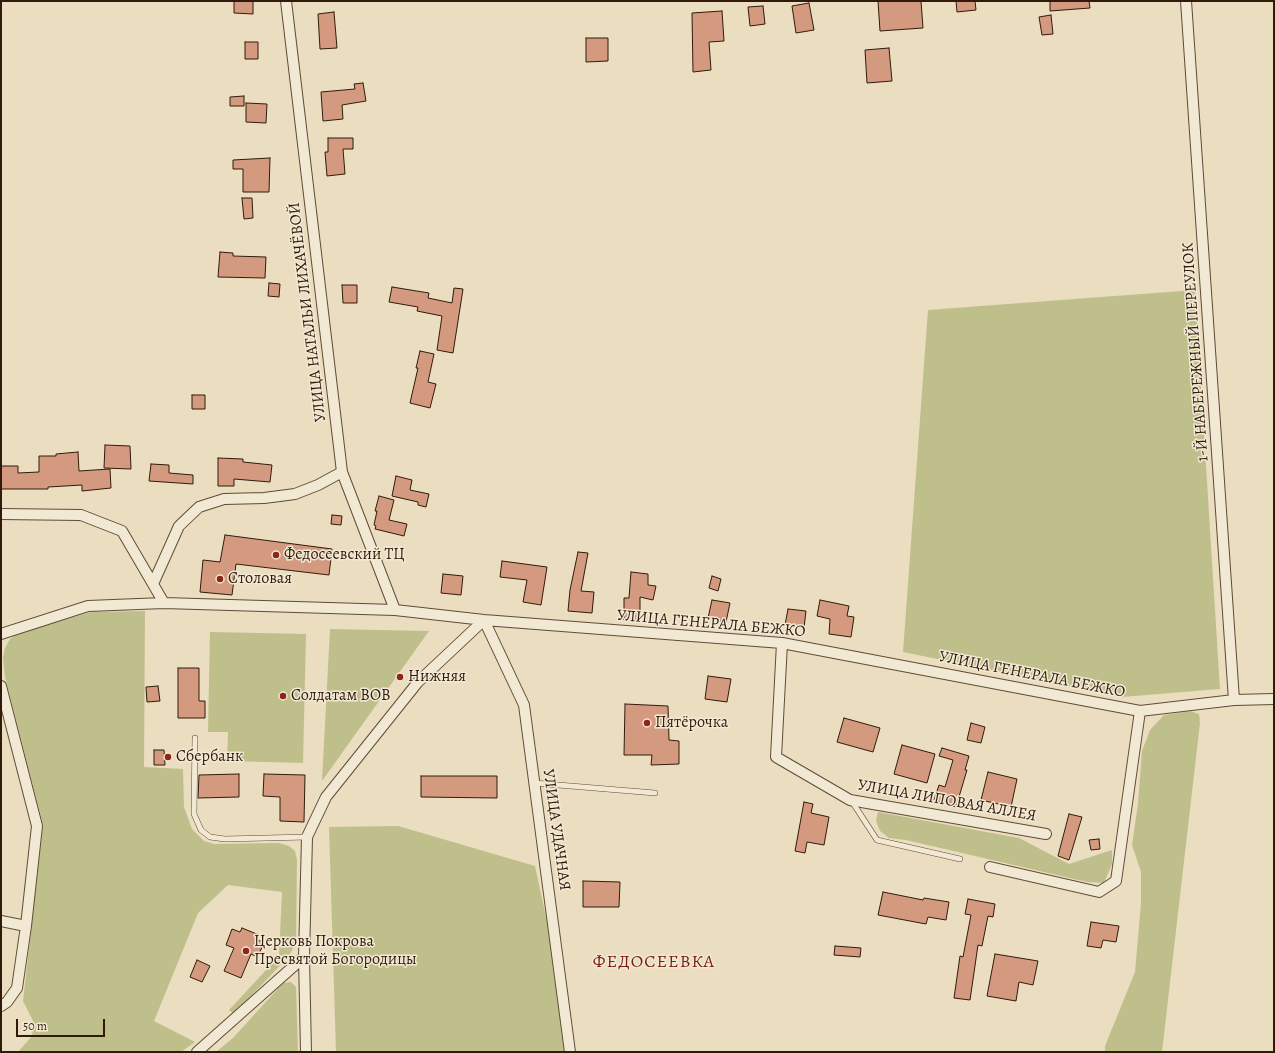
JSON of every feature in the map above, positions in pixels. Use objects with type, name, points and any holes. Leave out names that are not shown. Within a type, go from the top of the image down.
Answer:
[{"type":"street","name":"УЛИЦА НАТАЛЬИ ЛИХАЧЁВОЙ","points":[[286,1],[342,472],[395,610]]},
{"type":"street","name":"1-Й НАБЕРЕЖНЫЙ ПЕРЕУЛОК","points":[[1186,1],[1234,700]]},
{"type":"street","points":[[153,584],[179,526],[199,507],[224,499],[264,498],[295,494],[318,485],[342,472]]},
{"type":"street","points":[[1,514],[81,515],[122,531],[164,603]]},
{"type":"street","name":"УЛИЦА ГЕНЕРАЛА БЕЖКО","points":[[1,634],[88,606],[164,603],[395,610],[484,620],[782,643],[1140,711],[1234,700],[1274,699]]},
{"type":"street","points":[[306,1052],[304,957],[307,837],[326,797],[418,682],[484,620]]},
{"type":"street","name":"УЛИЦА УДАЧНАЯ","points":[[484,620],[524,706],[570,1052]]},
{"type":"street","name":"УЛИЦА ЛИПОВАЯ АЛЛЕЯ","points":[[782,643],[776,757],[850,800],[1046,834]]},
{"type":"street","points":[[1,686],[36,826],[26,926],[17,988],[7,1002],[1,1006]]},
{"type":"street","points":[[990,868],[1099,892],[1116,881],[1140,711]]},
{"type":"street","points":[[1,921],[26,926]]},
{"type":"street","points":[[197,1052],[304,957]]},
{"type":"lane","points":[[195,738],[194,814],[201,830],[210,837],[225,839],[307,837]]},
{"type":"lane","points":[[534,782],[655,793]]},
{"type":"lane","points":[[850,800],[877,840],[960,859]]},
{"type":"green space","points":[[1195,290],[1220,689],[1122,697],[903,652],[928,310]]},
{"type":"green space","points":[[145,611],[144,767],[183,769],[184,807],[192,829],[204,841],[214,844],[279,843],[289,846],[295,851],[297,860],[296,942],[289,956],[234,1014],[229,1010],[279,956],[282,892],[228,885],[198,913],[154,1021],[195,1042],[181,1052],[18,1052],[32,1036],[34,1023],[23,1001],[43,825],[5,677],[3,658],[5,648],[10,639],[17,634],[91,612]]},
{"type":"green space","points":[[330,629],[429,631],[322,781]]},
{"type":"green space","points":[[210,632],[306,634],[303,763],[227,761],[228,732],[208,732]]},
{"type":"green space","points":[[1190,711],[1199,714],[1200,723],[1162,1052],[1105,1052],[1105,1046],[1135,972],[1141,903],[1141,872],[1132,845],[1138,803],[1142,751],[1150,730],[1164,715]]},
{"type":"green space","points":[[878,812],[1019,838],[1069,864],[1112,850],[1112,864],[1104,883],[1087,882],[906,840],[889,838],[880,831],[876,821]]},
{"type":"green space","points":[[398,826],[535,866],[575,1052],[336,1052],[329,827]]},
{"type":"green space","points":[[291,982],[296,987],[298,1052],[216,1052],[233,1038],[283,983]]},
{"type":"building","points":[[234,1],[253,1],[253,14],[234,13]]},
{"type":"building","points":[[878,1],[921,1],[923,28],[880,31]]},
{"type":"building","points":[[956,1],[975,1],[976,10],[957,12]]},
{"type":"building","points":[[1050,1],[1089,1],[1090,8],[1050,11]]},
{"type":"building","points":[[809,3],[814,30],[796,33],[792,6]]},
{"type":"building","points":[[763,6],[765,24],[750,26],[748,7]]},
{"type":"building","points":[[722,11],[724,41],[709,42],[711,70],[693,72],[692,13]]},
{"type":"building","points":[[334,12],[337,48],[320,49],[318,14]]},
{"type":"building","points":[[1051,15],[1053,34],[1042,35],[1039,17]]},
{"type":"building","points":[[586,38],[608,38],[608,61],[586,62]]},
{"type":"building","points":[[245,42],[258,42],[258,59],[245,59]]},
{"type":"building","points":[[889,48],[892,81],[867,83],[865,50]]},
{"type":"building","points":[[363,83],[366,101],[342,105],[343,119],[323,121],[321,92],[355,89],[354,84]]},
{"type":"building","points":[[244,96],[244,106],[230,106],[230,97]]},
{"type":"building","points":[[246,103],[267,104],[266,123],[246,122]]},
{"type":"building","points":[[328,138],[353,138],[353,149],[343,149],[345,174],[327,176],[325,152],[328,152]]},
{"type":"building","points":[[270,158],[269,192],[243,192],[243,169],[233,169],[233,160]]},
{"type":"building","points":[[242,198],[252,198],[253,218],[244,219]]},
{"type":"building","points":[[220,252],[233,253],[233,256],[266,257],[265,278],[218,277]]},
{"type":"building","points":[[269,283],[280,284],[279,297],[268,296]]},
{"type":"building","points":[[342,285],[357,285],[357,303],[343,303]]},
{"type":"building","points":[[392,287],[429,293],[428,298],[452,303],[454,288],[463,289],[453,353],[437,350],[442,316],[417,311],[418,307],[389,302]]},
{"type":"building","points":[[420,351],[434,354],[428,382],[436,384],[430,408],[410,403],[418,368],[416,368]]},
{"type":"building","points":[[192,395],[205,395],[205,409],[192,409]]},
{"type":"building","points":[[105,445],[130,446],[131,469],[104,468]]},
{"type":"building","points":[[78,452],[79,471],[110,469],[111,488],[82,491],[82,485],[48,487],[48,489],[1,489],[1,466],[18,466],[18,473],[39,472],[39,456],[56,456],[56,454]]},
{"type":"building","points":[[218,458],[243,459],[243,462],[272,465],[270,482],[234,479],[234,486],[218,486]]},
{"type":"building","points":[[151,464],[169,465],[169,473],[193,475],[193,484],[149,481]]},
{"type":"building","points":[[396,476],[412,480],[410,490],[429,494],[426,507],[418,505],[418,502],[392,496]]},
{"type":"building","points":[[379,496],[394,500],[389,520],[407,524],[404,536],[375,529],[376,526],[374,525],[377,511],[375,511]]},
{"type":"building","points":[[332,515],[342,516],[341,525],[331,524]]},
{"type":"building","name":"Федосеевский ТЦ","points":[[225,535],[332,549],[329,575],[236,564],[232,595],[200,592],[203,560],[220,562]]},
{"type":"building","points":[[578,552],[588,553],[581,591],[594,592],[592,613],[568,611],[570,590]]},
{"type":"building","points":[[502,561],[547,567],[541,605],[523,602],[527,580],[500,577]]},
{"type":"building","points":[[631,572],[648,574],[648,585],[656,586],[653,600],[640,597],[640,620],[624,620],[624,598],[629,598]]},
{"type":"building","points":[[443,574],[463,576],[461,595],[441,593]]},
{"type":"building","points":[[712,576],[721,579],[718,591],[709,588]]},
{"type":"building","points":[[712,600],[730,603],[726,622],[708,618]]},
{"type":"building","points":[[820,600],[849,606],[847,616],[854,617],[851,637],[829,634],[830,619],[817,616]]},
{"type":"building","points":[[788,609],[806,611],[804,628],[785,625]]},
{"type":"building","points":[[178,668],[199,668],[199,701],[205,701],[205,718],[178,718]]},
{"type":"building","points":[[708,676],[731,679],[727,702],[705,699]]},
{"type":"building","points":[[158,686],[160,701],[147,702],[146,687]]},
{"type":"building","name":"Пятёрочка","points":[[625,704],[668,706],[669,740],[679,741],[679,764],[651,765],[652,755],[624,755]]},
{"type":"building","points":[[844,718],[880,728],[873,752],[837,742]]},
{"type":"building","points":[[971,723],[985,727],[981,743],[967,740]]},
{"type":"building","points":[[902,745],[935,754],[927,783],[894,774]]},
{"type":"building","points":[[942,748],[969,756],[965,770],[967,770],[956,807],[934,800],[939,785],[945,787],[953,760],[939,756]]},
{"type":"building","points":[[154,750],[164,750],[165,765],[154,765]]},
{"type":"building","points":[[988,772],[1017,779],[1011,807],[981,800]]},
{"type":"building","points":[[239,774],[239,797],[198,798],[199,775]]},
{"type":"building","points":[[264,774],[305,775],[304,822],[280,821],[280,797],[263,796]]},
{"type":"building","points":[[421,776],[497,776],[497,798],[421,797]]},
{"type":"building","points":[[804,802],[813,804],[811,813],[829,817],[824,845],[807,842],[805,853],[795,851]]},
{"type":"building","points":[[1069,814],[1082,817],[1069,860],[1058,856]]},
{"type":"building","points":[[1099,839],[1100,849],[1091,850],[1089,840]]},
{"type":"building","points":[[583,881],[620,882],[619,907],[583,907]]},
{"type":"building","points":[[883,892],[923,900],[924,898],[949,902],[946,920],[928,917],[926,924],[878,915]]},
{"type":"building","points":[[968,899],[995,904],[993,917],[988,916],[982,946],[978,945],[970,1000],[954,998],[960,956],[963,957],[971,915],[965,914]]},
{"type":"building","points":[[1091,922],[1119,926],[1116,942],[1103,940],[1101,948],[1087,946]]},
{"type":"building","name":"Церковь Покрова Пресвятой Богородицы","points":[[242,928],[259,935],[257,940],[264,942],[258,957],[251,954],[241,978],[224,971],[234,948],[226,945],[232,929],[240,932]]},
{"type":"building","points":[[835,946],[861,948],[860,957],[834,955]]},
{"type":"building","points":[[995,954],[1038,961],[1033,985],[1019,982],[1016,1001],[987,996]]},
{"type":"building","points":[[197,960],[210,966],[202,982],[190,977]]},
{"type":"place","name":"Федосеевский ТЦ","points":[[276,555]]},
{"type":"place","name":"Столовая","points":[[220,579]]},
{"type":"place","name":"Нижняя","points":[[400,677]]},
{"type":"place","name":"Солдатам ВОВ","points":[[283,696]]},
{"type":"place","name":"Пятёрочка","points":[[647,723]]},
{"type":"place","name":"Сбербанк","points":[[168,757]]},
{"type":"place","name":"Церковь Покрова Пресвятой Богородицы","points":[[246,951]]},
{"type":"district","name":"ФЕДОСЕЕВКА","points":[[654,963]]}]
